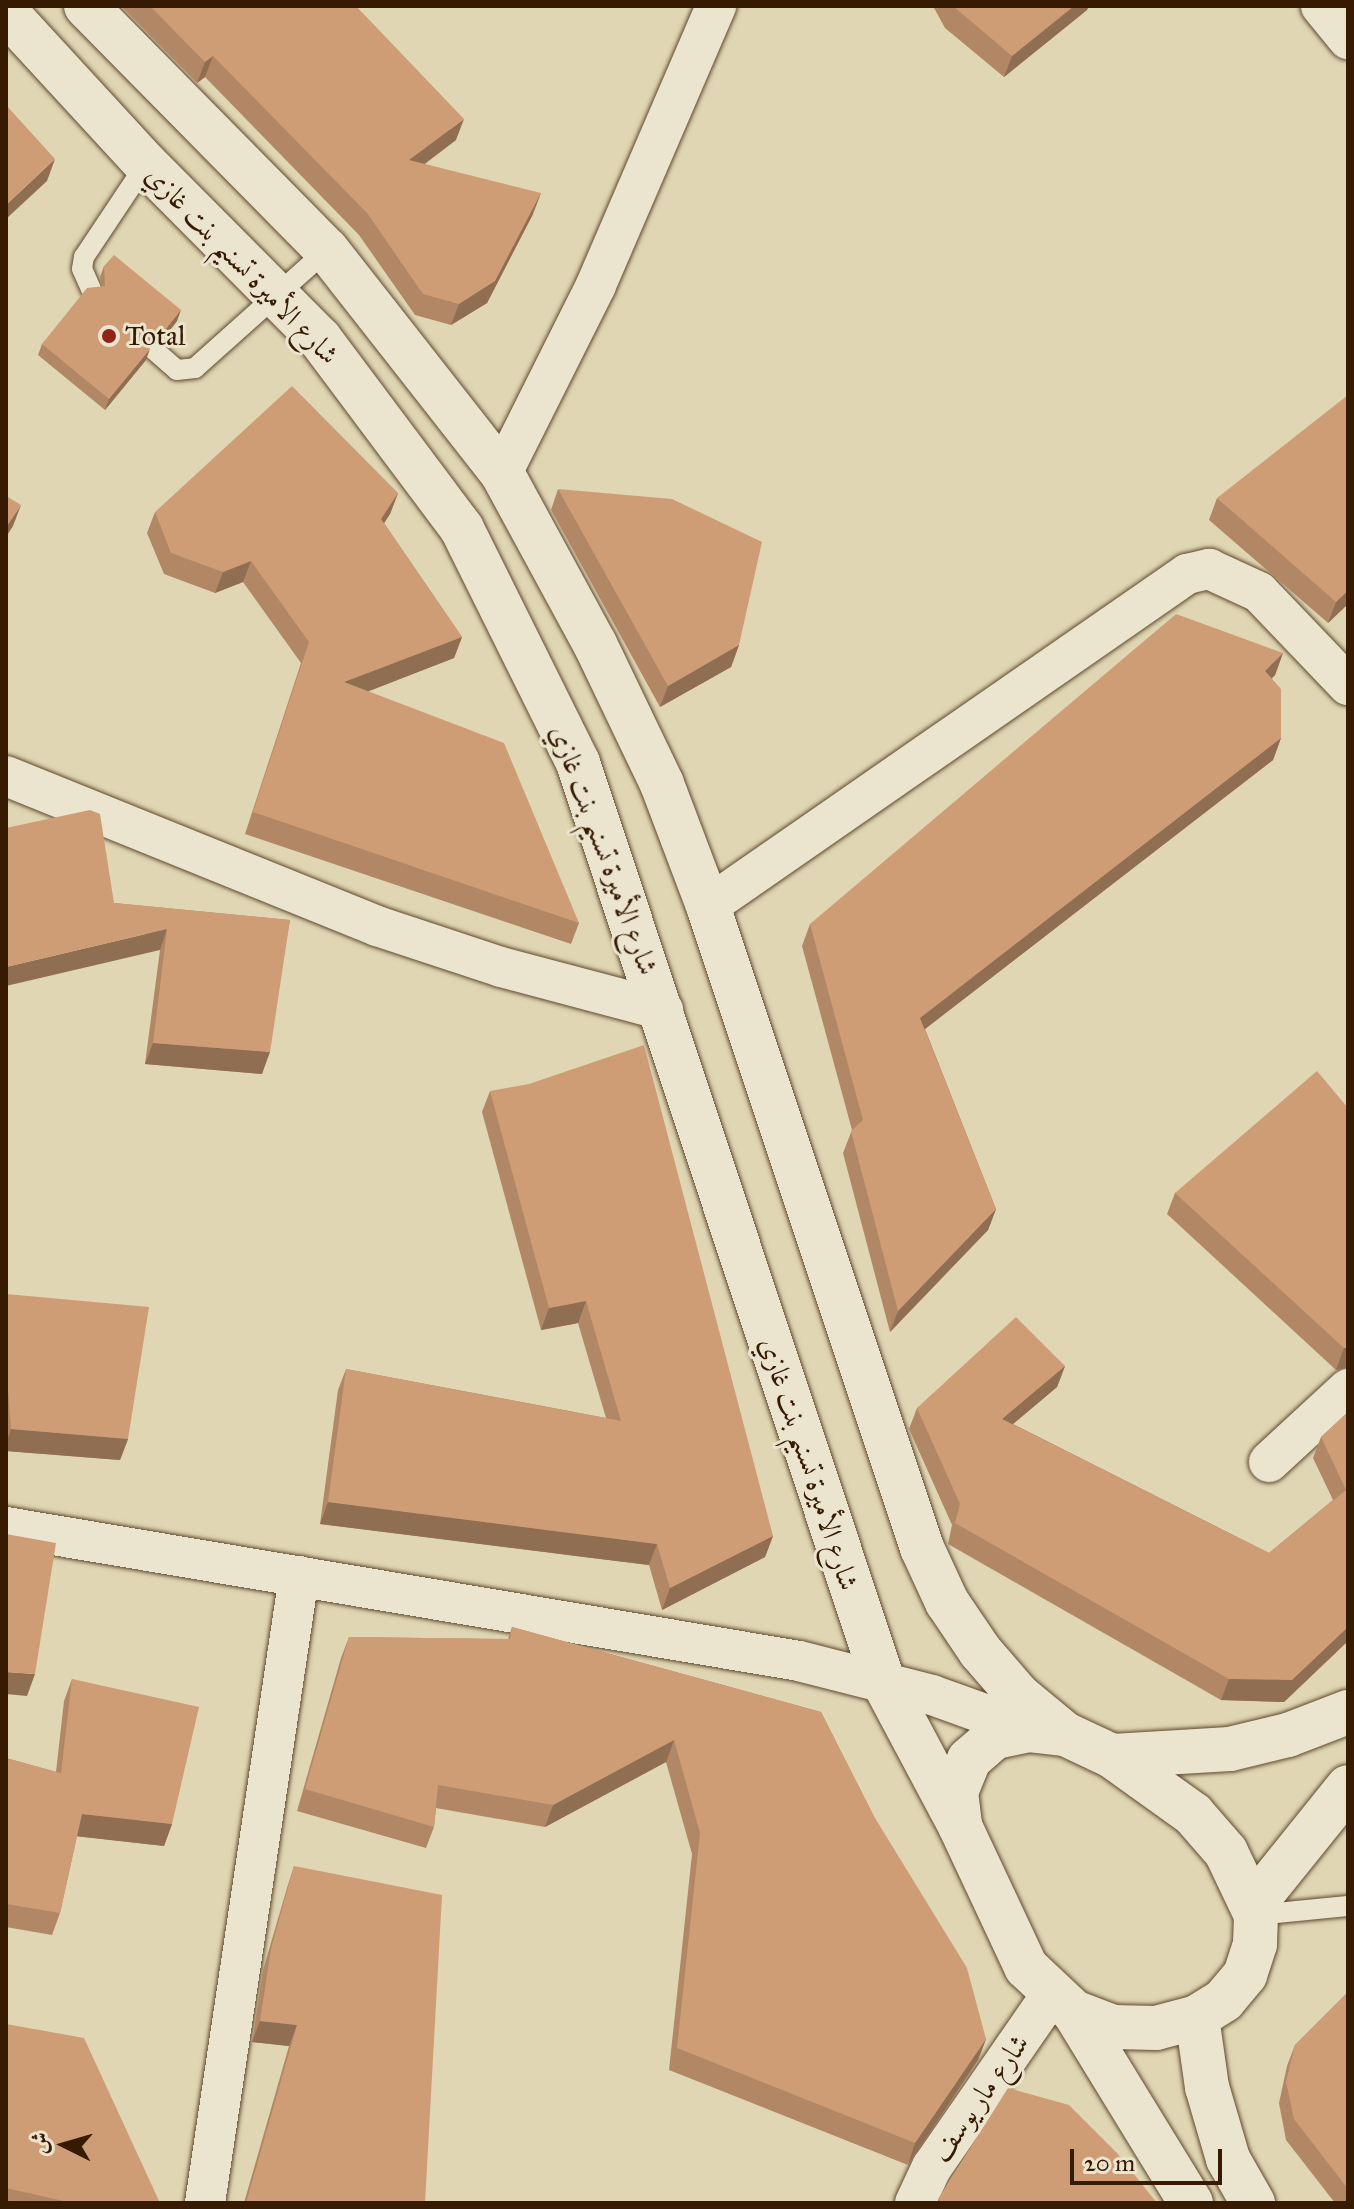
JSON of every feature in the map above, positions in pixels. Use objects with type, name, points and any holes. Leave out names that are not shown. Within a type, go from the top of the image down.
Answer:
[{"type":"main road","points":[[86,6],[327,250],[502,473],[595,644],[656,770],[708,906],[922,1548],[947,1602],[980,1651],[1047,1732]]},
{"type":"main road","name":"شارع الأميرة تسنيم بنت غازي","points":[[6,12],[146,164],[320,339],[462,529],[578,763],[663,1010],[883,1681],[960,1826],[1026,1967],[1062,2004],[1191,2203]]},
{"type":"main road","points":[[1112,1756],[1230,1749],[1288,1735],[1348,1712]]},
{"type":"main road","points":[[960,1826],[956,1792],[969,1760],[995,1737],[1047,1732],[1112,1756],[1193,1814],[1226,1852],[1255,1909],[1255,1944],[1245,1975],[1224,2000],[1197,2017],[1156,2028],[1113,2027],[1062,2004]]},
{"type":"main road","points":[[1255,1909],[1348,1787]]},
{"type":"main road","points":[[1197,2017],[1207,2087],[1228,2159],[1253,2203]]},
{"type":"street","points":[[502,473],[596,285],[716,6]]},
{"type":"street","points":[[1321,6],[1348,39]]},
{"type":"street","points":[[708,906],[1187,574],[1209,569],[1259,592],[1348,685]]},
{"type":"street","points":[[6,776],[377,926],[501,967],[663,1010]]},
{"type":"street","points":[[1269,1462],[1348,1389]]},
{"type":"street","points":[[6,1527],[743,1650],[883,1681],[1047,1732]]},
{"type":"street","points":[[205,2203],[299,1576]]},
{"type":"street","name":"شارع مار يوسف","points":[[915,2203],[932,2167],[1062,2004]]},
{"type":"lane","points":[[91,289],[82,269],[84,257],[146,164]]},
{"type":"lane","points":[[154,350],[177,370],[195,368],[279,297],[327,250]]},
{"type":"lane","points":[[1255,1909],[1348,1906]]},
{"type":"building","points":[[150,6],[356,6],[464,119],[409,160],[541,193],[495,281],[459,304],[423,294],[367,213],[213,56],[205,62]]},
{"type":"building","points":[[953,6],[1074,6],[1012,56]]},
{"type":"building","points":[[6,105],[55,159],[6,205]]},
{"type":"building","name":"Total","points":[[114,255],[181,310],[166,329],[148,331],[150,349],[109,399],[42,344],[87,288],[105,286],[104,266]]},
{"type":"building","points":[[292,386],[398,493],[381,519],[462,637],[344,682],[504,743],[579,923],[253,812],[309,642],[251,561],[223,572],[171,553],[155,512]]},
{"type":"building","points":[[1348,395],[1348,590],[1336,602],[1217,498]]},
{"type":"building","points":[[558,489],[672,499],[762,542],[739,645],[668,686]]},
{"type":"building","points":[[6,496],[21,505],[6,527]]},
{"type":"building","points":[[1176,614],[1283,653],[1265,671],[1281,689],[1281,738],[920,1018],[996,1209],[898,1311],[851,1131],[863,1120],[810,924]]},
{"type":"building","points":[[90,810],[100,814],[114,903],[290,920],[270,1052],[153,1043],[167,929],[6,967],[6,828]]},
{"type":"building","points":[[644,1045],[773,1536],[670,1588],[657,1544],[328,1502],[346,1369],[621,1421],[586,1301],[549,1308],[490,1091],[529,1084]]},
{"type":"building","points":[[1317,1071],[1348,1108],[1348,1348],[1344,1348],[1175,1193]]},
{"type":"building","points":[[6,1294],[149,1307],[128,1439],[11,1429],[6,1390]]},
{"type":"building","points":[[1016,1317],[1065,1366],[1002,1419],[1269,1553],[1346,1490],[1321,1437],[1348,1412],[1348,1627],[1292,1680],[1229,1679],[955,1523],[960,1504],[917,1408]]},
{"type":"building","points":[[6,1534],[56,1543],[35,1674],[6,1672]]},
{"type":"building","points":[[512,1627],[821,1712],[875,1818],[967,1968],[986,2039],[915,2143],[677,2048],[700,1833],[674,1740],[553,1805],[438,1785],[434,1827],[305,1789],[349,1637],[510,1639]]},
{"type":"building","points":[[72,1679],[199,1707],[172,1824],[82,1814],[60,1913],[6,1904],[6,1758],[61,1773]]},
{"type":"building","points":[[294,1866],[442,1895],[425,2203],[246,2203],[297,2025],[260,2021],[271,1949]]},
{"type":"building","points":[[1348,1992],[1348,2189],[1294,2119],[1286,2082],[1295,2045]]},
{"type":"building","points":[[6,2024],[84,2038],[160,2203],[72,2203],[6,2188]]},
{"type":"building","points":[[1008,2088],[1069,2105],[1117,2153],[1157,2203],[941,2203],[938,2199]]},
{"type":"place","name":"Total","points":[[109,336]]}]
